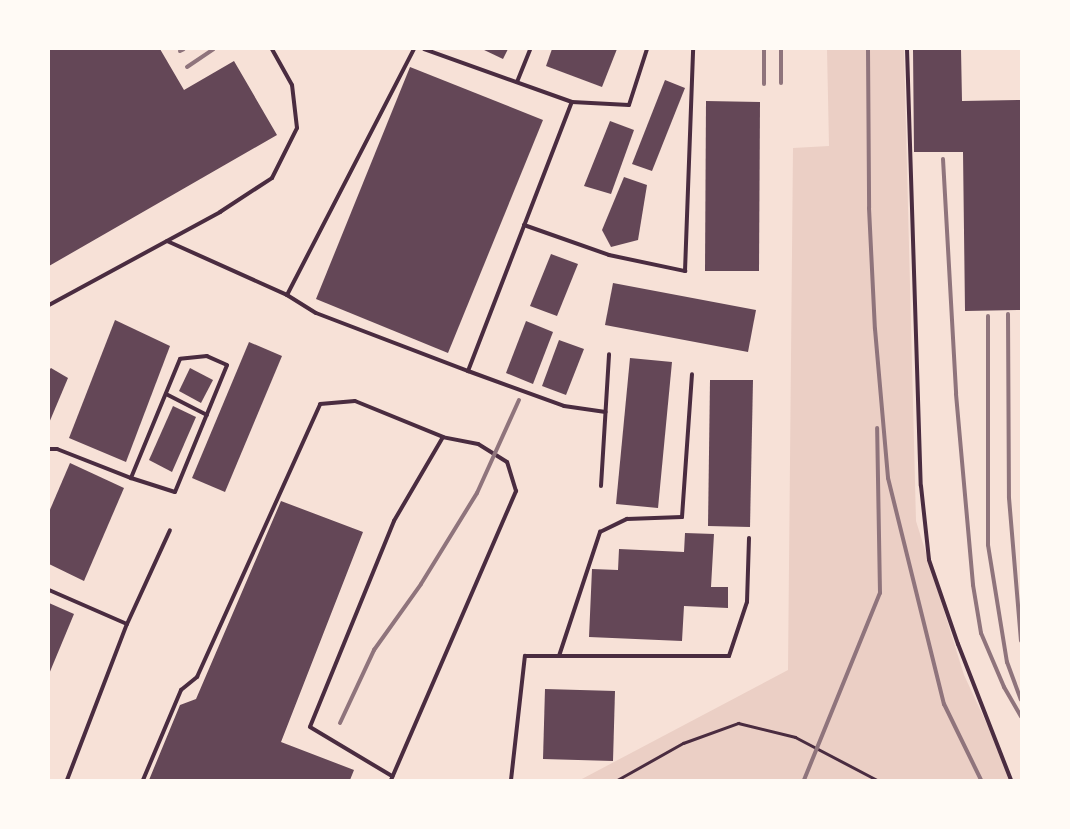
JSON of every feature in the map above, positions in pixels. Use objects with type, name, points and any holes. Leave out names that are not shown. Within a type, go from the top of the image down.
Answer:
[{"type":"lane","points":[[49,305],[167,241],[272,178],[297,128],[292,85],[272,49]]},
{"type":"lane","points":[[287,295],[414,49]]},
{"type":"lane","points":[[424,49],[572,102],[629,105],[647,49]]},
{"type":"lane","points":[[516,82],[530,49]]},
{"type":"lane","points":[[524,225],[608,255],[684,271],[693,49]]},
{"type":"lane","points":[[907,49],[921,486],[930,560],[958,644],[1011,780]]},
{"type":"lane","points":[[468,371],[572,102]]},
{"type":"lane","points":[[167,241],[287,295],[316,313],[564,406],[606,412]]},
{"type":"lane","points":[[601,486],[610,354]]},
{"type":"lane","points":[[49,449],[57,449],[131,478],[175,492],[227,364],[207,356],[180,359],[131,478]]},
{"type":"lane","points":[[559,656],[600,532],[627,519],[682,516],[692,374]]},
{"type":"lane","points":[[166,394],[207,415]]},
{"type":"lane","points":[[143,780],[181,690],[197,677],[320,404],[355,401],[443,437],[478,444],[507,462],[516,491],[392,778],[310,727],[394,521],[443,437]]},
{"type":"lane","points":[[67,780],[127,624],[170,530]]},
{"type":"lane","points":[[511,780],[525,656],[729,656],[747,602],[749,538]]},
{"type":"lane","points":[[49,590],[127,624]]},
{"type":"path","points":[[617,780],[683,743],[738,723],[795,737],[877,780]]},
{"type":"shaded area","points":[[827,49],[904,49],[916,521],[964,675],[1013,780],[580,780],[788,670],[793,148],[829,146]]},
{"type":"building","points":[[49,49],[160,49],[184,90],[234,61],[277,135],[49,266]]},
{"type":"building","points":[[482,49],[508,49],[503,59]]},
{"type":"building","points":[[552,49],[617,49],[602,87],[546,66]]},
{"type":"building","points":[[913,49],[961,49],[962,101],[1021,100],[1021,310],[965,311],[963,152],[914,152]]},
{"type":"building","points":[[410,67],[543,120],[448,353],[316,299]]},
{"type":"building","points":[[665,80],[685,88],[652,171],[632,164]]},
{"type":"building","points":[[706,101],[760,102],[759,271],[705,271]]},
{"type":"building","points":[[610,121],[634,130],[611,194],[584,186]]},
{"type":"building","points":[[624,177],[647,185],[638,240],[611,247],[602,230]]},
{"type":"building","points":[[551,254],[578,264],[557,316],[530,306]]},
{"type":"building","points":[[613,283],[756,310],[748,352],[605,325]]},
{"type":"building","points":[[115,320],[170,346],[126,462],[69,438]]},
{"type":"building","points":[[526,321],[553,332],[533,384],[506,373]]},
{"type":"building","points":[[559,340],[584,349],[566,395],[542,386]]},
{"type":"building","points":[[249,342],[282,356],[225,492],[192,478]]},
{"type":"building","points":[[630,358],[672,362],[658,508],[616,504]]},
{"type":"building","points":[[51,368],[68,378],[49,423],[49,370]]},
{"type":"building","points":[[190,368],[213,380],[201,403],[179,391]]},
{"type":"building","points":[[710,380],[753,380],[750,527],[708,526]]},
{"type":"building","points":[[173,406],[196,417],[172,472],[149,460]]},
{"type":"building","points":[[70,463],[124,488],[84,581],[49,564],[49,512]]},
{"type":"building","points":[[281,501],[363,532],[281,742],[354,770],[350,780],[149,780],[180,705],[196,699]]},
{"type":"building","points":[[685,533],[714,534],[711,587],[728,587],[728,608],[684,606],[682,641],[589,637],[592,569],[618,570],[619,549],[684,552]]},
{"type":"building","points":[[49,603],[74,614],[49,674]]},
{"type":"building","points":[[545,689],[615,691],[613,761],[543,759]]},
{"type":"railway","points":[[180,51],[184,49]]},
{"type":"railway","points":[[187,67],[214,49]]},
{"type":"railway","points":[[764,49],[764,84]]},
{"type":"railway","points":[[781,49],[781,83]]},
{"type":"railway","points":[[868,49],[869,208],[875,329],[888,478],[944,704],[981,780]]},
{"type":"railway","points":[[943,159],[956,394],[973,585],[981,633],[1004,687],[1021,717]]},
{"type":"railway","points":[[1008,314],[1009,498],[1021,640]]},
{"type":"railway","points":[[988,316],[988,545],[1007,662],[1021,700]]},
{"type":"railway","points":[[340,723],[374,650],[421,584],[477,493],[519,400]]},
{"type":"railway","points":[[804,780],[880,593],[877,428]]}]
